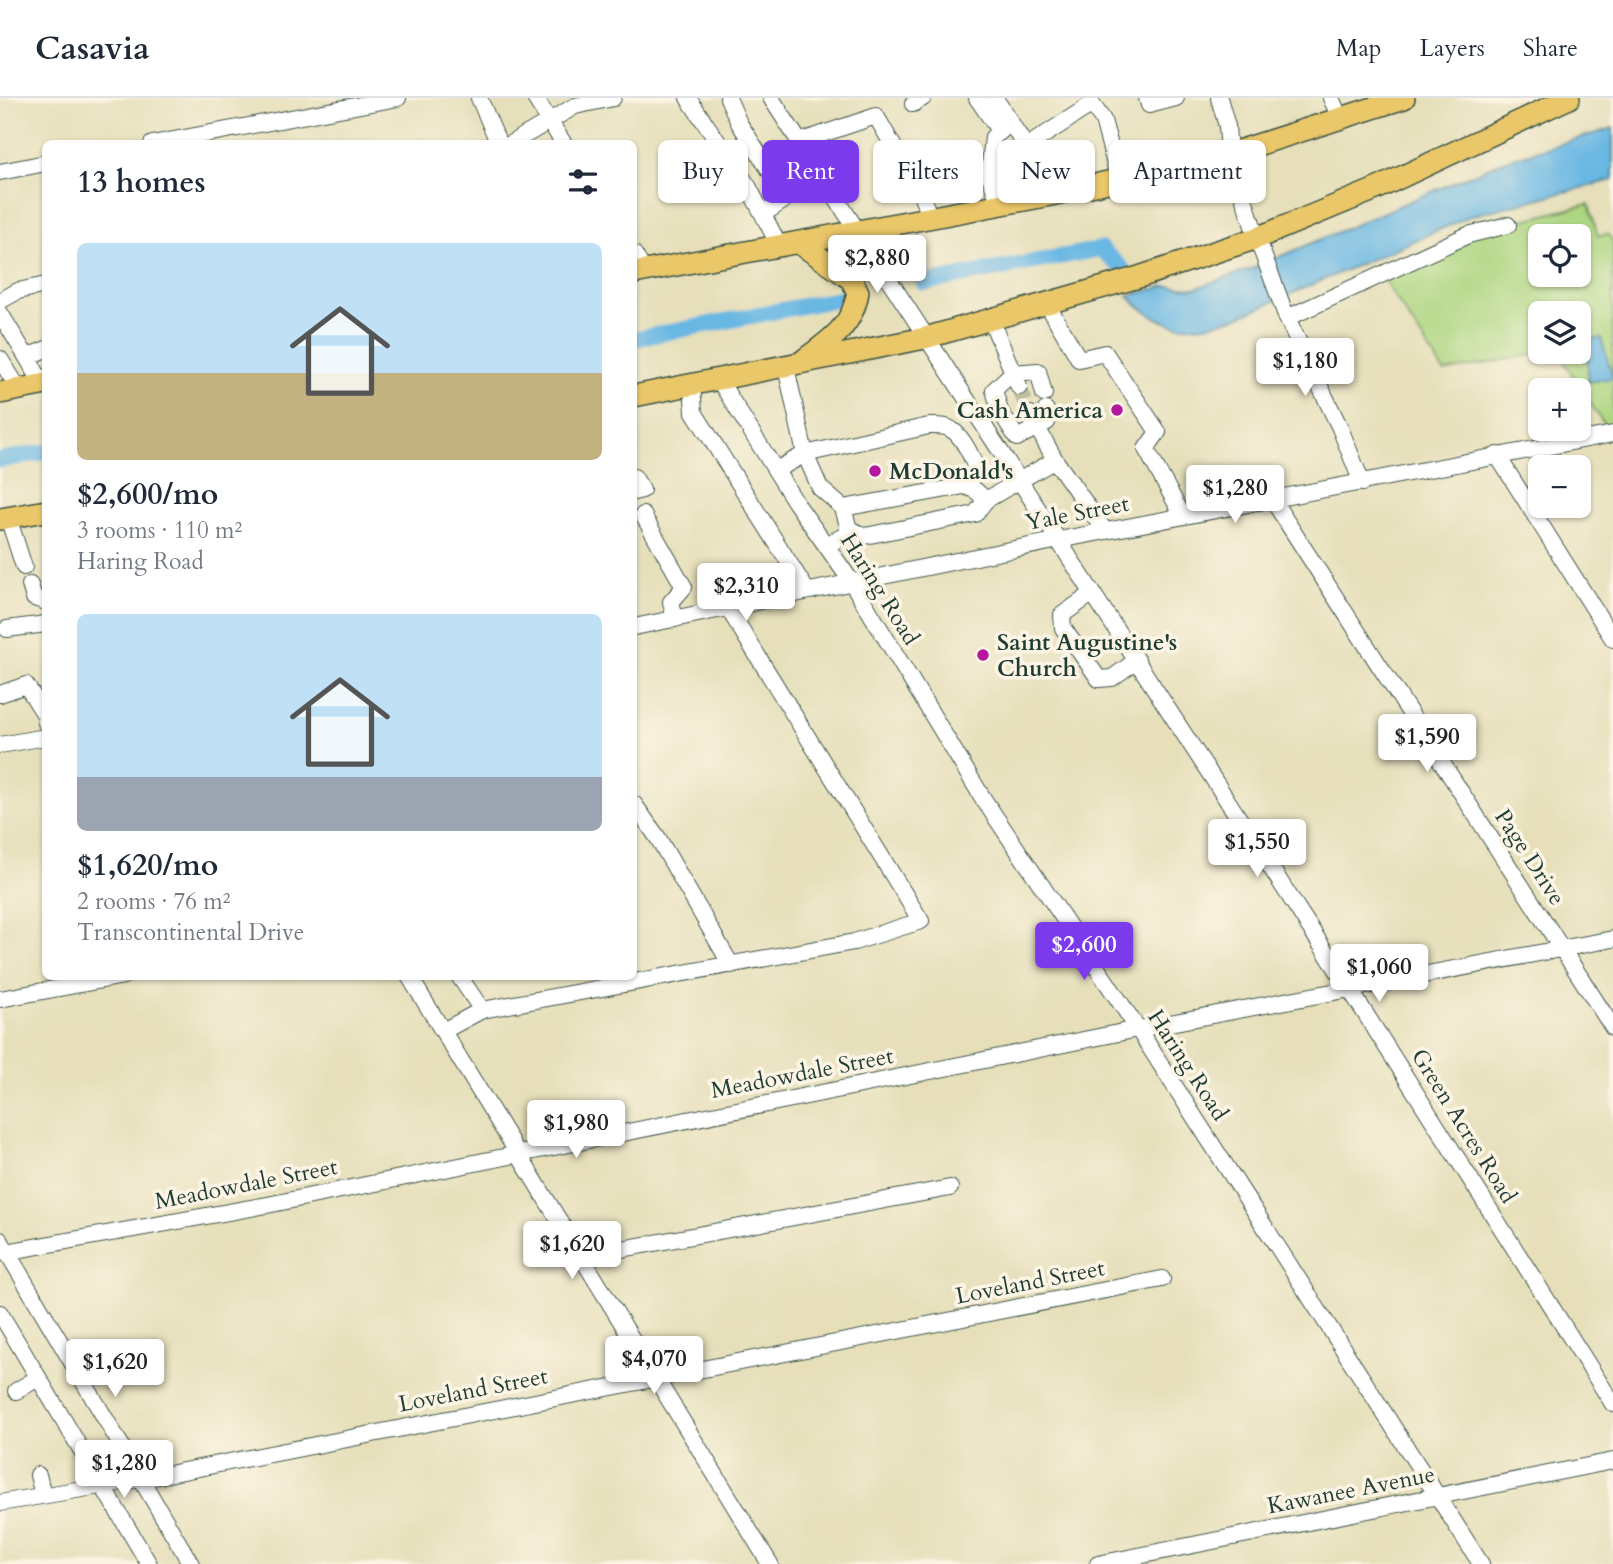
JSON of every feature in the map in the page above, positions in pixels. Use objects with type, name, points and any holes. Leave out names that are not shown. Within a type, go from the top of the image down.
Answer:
[{"type":"main road","points":[[637,395],[925,338],[1047,304],[1257,238],[1377,189],[1537,105],[1569,98]]},
{"type":"main road","points":[[1266,142],[1397,99]]},
{"type":"main road","points":[[637,266],[789,245],[1010,203]]},
{"type":"main road","points":[[789,245],[851,279],[858,292],[849,322],[834,339],[792,366]]},
{"type":"main road","points":[[10,391],[42,384]]},
{"type":"main road","points":[[4,518],[42,511]]},
{"type":"street","points":[[173,140],[398,98]]},
{"type":"street","points":[[480,98],[497,140]]},
{"type":"street","points":[[535,98],[562,140]]},
{"type":"street","points":[[517,140],[575,106],[613,98]]},
{"type":"street","points":[[688,98],[764,214],[789,245]]},
{"type":"street","points":[[728,98],[739,123],[785,194],[783,201],[764,214]]},
{"type":"street","name":"Green Acres Road","points":[[771,98],[798,140]]},
{"type":"street","points":[[977,98],[1019,140]]},
{"type":"street","points":[[995,98],[1005,127]]},
{"type":"street","points":[[1147,98],[1149,105],[1176,98]]},
{"type":"street","points":[[1219,98],[1228,140]]},
{"type":"street","points":[[1331,98],[1340,118]]},
{"type":"street","points":[[1036,140],[1092,103],[1103,120],[1109,142]]},
{"type":"street","points":[[805,140],[876,116],[922,196],[930,219]]},
{"type":"street","points":[[1000,205],[989,174],[993,137],[1005,127]]},
{"type":"street","points":[[0,155],[4,171],[42,164]]},
{"type":"street","name":"Green Acres Road","points":[[839,203],[1351,991],[1613,1404]]},
{"type":"street","points":[[1245,203],[1287,318],[1340,428],[1362,482]]},
{"type":"street","points":[[1287,318],[1468,235],[1508,225]]},
{"type":"street","points":[[0,301],[18,291],[42,286]]},
{"type":"street","points":[[1047,304],[1079,359],[1105,353],[1157,432],[1146,449],[1183,516]]},
{"type":"street","points":[[0,313],[42,381]]},
{"type":"street","points":[[991,320],[1016,380]]},
{"type":"street","points":[[27,357],[42,351]]},
{"type":"street","points":[[1,362],[10,391]]},
{"type":"street","points":[[792,366],[805,454],[820,488],[843,508],[849,529]]},
{"type":"street","points":[[1017,438],[1000,411],[994,390],[1038,371],[1039,411],[1055,460],[1105,531]]},
{"type":"street","name":"Haring Road","points":[[719,380],[851,581],[984,800],[1138,1029],[1481,1564]]},
{"type":"street","points":[[692,385],[694,412],[807,591]]},
{"type":"street","points":[[998,450],[1017,438],[1039,411]]},
{"type":"street","points":[[776,470],[805,454],[929,426],[943,426],[953,430],[974,462],[975,471],[964,486]]},
{"type":"street","name":"Yale Street","points":[[637,626],[851,581],[1613,434]]},
{"type":"street","points":[[1497,455],[1613,639]]},
{"type":"street","points":[[849,529],[865,536],[975,514],[986,500],[1055,460]]},
{"type":"street","points":[[843,508],[964,486],[975,490],[986,500]]},
{"type":"street","name":"Page Drive","points":[[1272,499],[1613,1028]]},
{"type":"street","points":[[643,515],[684,587],[671,602],[674,619]]},
{"type":"street","points":[[4,518],[24,567]]},
{"type":"street","points":[[826,545],[844,536],[849,529]]},
{"type":"street","points":[[30,585],[34,598],[42,601]]},
{"type":"street","points":[[1093,593],[1062,615],[1063,628],[1099,678],[1112,678],[1137,660]]},
{"type":"street","points":[[443,1031],[482,1010],[854,942],[921,921],[742,636],[728,608]]},
{"type":"street","points":[[7,629],[42,625]]},
{"type":"street","points":[[0,694],[26,685],[42,710]]},
{"type":"street","points":[[0,745],[42,738]]},
{"type":"street","points":[[637,808],[658,838],[731,965]]},
{"type":"street","name":"Meadowdale Street","points":[[2,1248],[267,1205],[1138,1029],[1351,991],[1613,939]]},
{"type":"street","points":[[0,999],[102,980]]},
{"type":"street","points":[[411,980],[579,1257],[770,1564]]},
{"type":"street","points":[[463,980],[482,1010]]},
{"type":"street","points":[[579,1257],[950,1188]]},
{"type":"street","points":[[2,1248],[191,1564]]},
{"type":"street","name":"Loveland Street","points":[[0,1503],[141,1479],[1162,1279]]},
{"type":"street","points":[[0,1313],[149,1564]]},
{"type":"street","points":[[16,1391],[38,1378]]},
{"type":"street","name":"Kawanee Avenue","points":[[1098,1564],[1613,1461]]},
{"type":"street","points":[[38,1475],[43,1496]]},
{"type":"green space","points":[[1589,204],[1598,236],[1608,234],[1613,241],[1613,425],[1605,426],[1591,404],[1591,378],[1575,378],[1566,364],[1591,364],[1591,301],[1528,301],[1528,356],[1444,372],[1379,273],[1505,215],[1516,222]]},
{"type":"water","points":[[1613,128],[1613,180],[1473,215],[1238,317],[1206,325],[1179,326],[1154,317],[1128,296],[1165,286],[1196,288],[1251,269],[1506,160]]},
{"type":"water","points":[[1601,338],[1613,378],[1591,382],[1591,378],[1588,378],[1591,340]]},
{"type":"waterway","points":[[924,283],[1101,249],[1122,268]]},
{"type":"waterway","points":[[637,338],[843,298]]},
{"type":"waterway","points":[[0,460],[42,453]]},
{"type":"tunnel","points":[[1019,387],[1030,414]]},
{"type":"place","name":"Cash America","points":[[1117,410]]},
{"type":"place","name":"McDonald's","points":[[875,471]]},
{"type":"place","name":"Saint Augustine's Church","points":[[983,655]]}]
